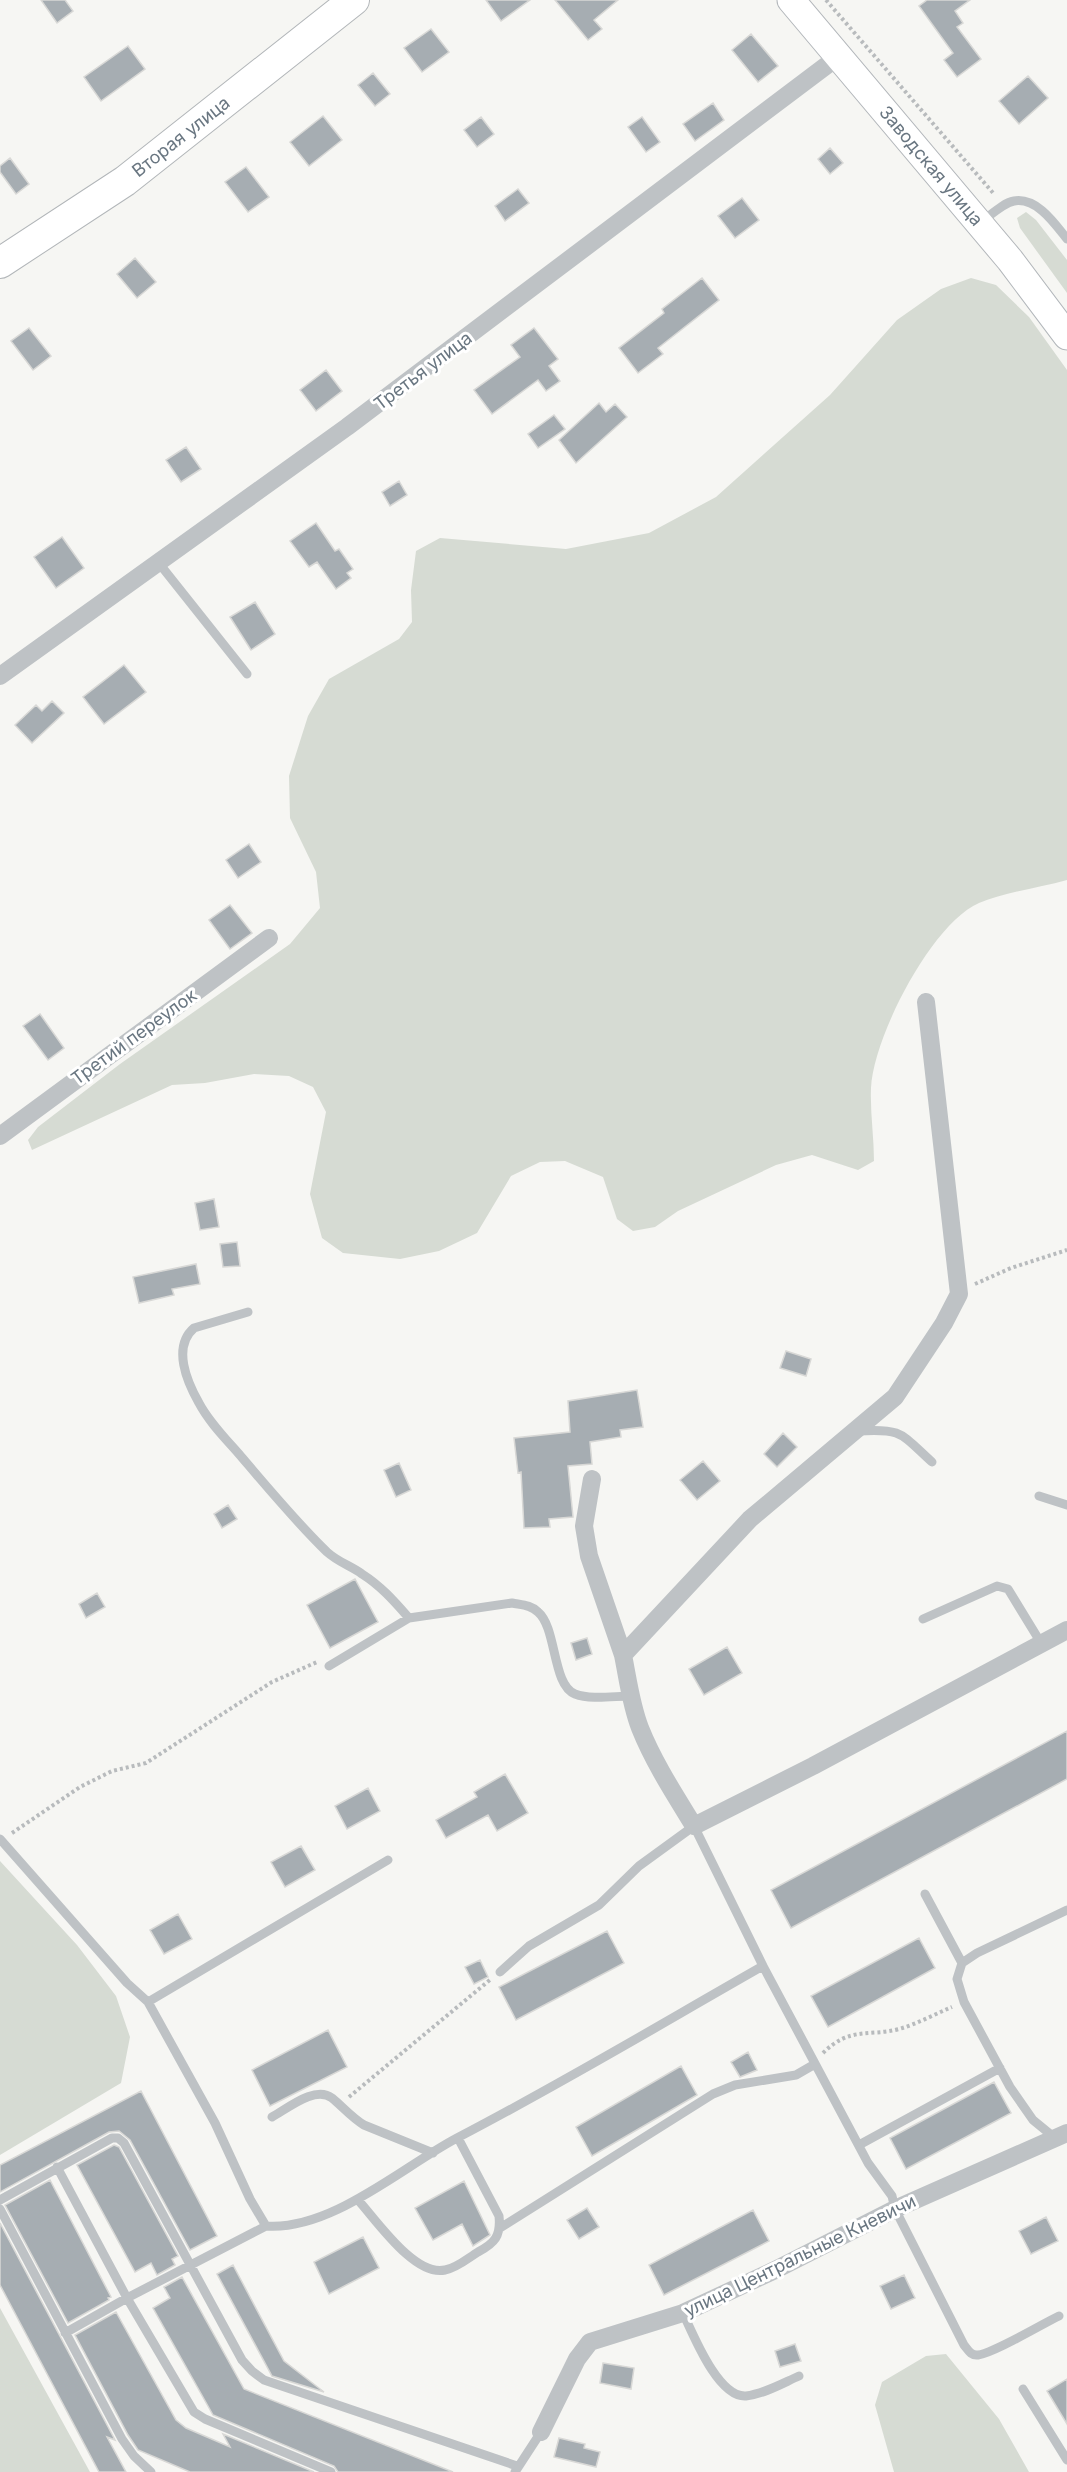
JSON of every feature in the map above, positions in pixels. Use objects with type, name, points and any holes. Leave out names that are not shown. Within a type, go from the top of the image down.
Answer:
[{"type":"main road","name":"Вторая улица","points":[[0,263],[125,181],[354,0]]},
{"type":"street","name":"Заводская улица","points":[[791,0],[980,223],[1067,336]]},
{"type":"street","name":"Третья улица","points":[[0,676],[347,428],[839,56]]},
{"type":"street","name":"Третий переулок","points":[[0,1136],[269,938]]},
{"type":"street","points":[[623,1655],[750,1519],[895,1396],[944,1323],[959,1294],[926,1002]]},
{"type":"street","points":[[592,1479],[584,1526],[590,1556],[623,1655],[640,1728],[694,1826],[813,1766],[1067,1630]]},
{"type":"street","name":"улица Центральные Кневичи","points":[[541,2432],[577,2359],[590,2342],[682,2313],[775,2270],[895,2209],[1062,2136]]},
{"type":"lane","points":[[980,223],[1014,201],[1026,202],[1040,209],[1067,239]]},
{"type":"lane","points":[[158,562],[247,675]]},
{"type":"lane","points":[[248,1312],[194,1328],[188,1334],[184,1342],[183,1357],[187,1377],[200,1406],[268,1489],[327,1552],[384,1590],[409,1618]]},
{"type":"lane","points":[[856,1431],[893,1430],[903,1434],[932,1462]]},
{"type":"lane","points":[[1039,1496],[1067,1506]]},
{"type":"lane","points":[[923,1619],[997,1586],[1003,1586],[1008,1589],[1041,1643]]},
{"type":"lane","points":[[329,1666],[409,1618],[512,1603],[528,1605],[540,1612],[548,1627],[565,1684],[573,1693],[583,1696],[631,1696]]},
{"type":"lane","points":[[500,1972],[529,1946],[599,1905],[639,1866],[694,1826],[763,1966],[815,2064],[868,2163],[892,2196],[895,2209],[964,2345],[970,2353],[978,2355],[1001,2346],[1059,2316]]},
{"type":"lane","points":[[0,1840],[127,1983],[148,2002],[214,2123],[250,2199],[266,2226]]},
{"type":"lane","points":[[148,2002],[388,1860]]},
{"type":"lane","points":[[925,1894],[962,1963]]},
{"type":"lane","points":[[1062,2136],[1028,2114],[964,2002],[957,1979],[962,1963],[977,1953],[1067,1910]]},
{"type":"lane","points":[[65,2333],[266,2226],[291,2226],[358,2200],[458,2138],[763,1966]]},
{"type":"lane","points":[[500,2228],[713,2094],[735,2085],[796,2075],[815,2064]]},
{"type":"lane","points":[[859,2145],[1000,2068]]},
{"type":"lane","points":[[272,2117],[314,2094],[323,2094],[364,2126],[433,2153]]},
{"type":"lane","points":[[0,2200],[112,2138],[118,2138],[124,2143],[242,2360],[264,2380],[516,2469],[541,2432]]},
{"type":"lane","points":[[358,2200],[412,2260],[429,2269],[444,2271],[453,2268],[493,2244],[500,2228],[499,2216],[458,2138]]},
{"type":"lane","points":[[57,2167],[127,2298],[194,2412],[205,2419],[331,2472]]},
{"type":"lane","points":[[0,2209],[122,2439],[134,2456],[151,2472]]},
{"type":"lane","points":[[682,2313],[708,2364],[730,2391],[738,2396],[748,2396],[799,2376]]},
{"type":"lane","points":[[1023,2389],[1067,2460]]},
{"type":"path","points":[[826,0],[1004,206]]},
{"type":"path","points":[[959,1294],[981,1281],[1067,1250]]},
{"type":"path","points":[[0,1840],[80,1787],[112,1771],[146,1763],[272,1682],[315,1661],[329,1666]]},
{"type":"path","points":[[339,2105],[500,1972]]},
{"type":"path","points":[[815,2064],[830,2046],[845,2038],[861,2032],[900,2029],[964,2002]]},
{"type":"shaded area","points":[[1026,212],[1036,220],[1067,260],[1067,293],[1020,228],[1017,218]]},
{"type":"shaded area","points":[[971,278],[996,285],[1029,317],[1067,370],[1067,880],[979,903],[961,915],[942,934],[924,958],[893,1013],[874,1067],[871,1097],[874,1161],[858,1170],[812,1155],[776,1165],[678,1211],[655,1227],[633,1231],[617,1219],[603,1177],[565,1161],[540,1162],[511,1176],[477,1233],[439,1251],[400,1259],[343,1253],[322,1238],[310,1194],[326,1112],[313,1087],[289,1076],[254,1074],[205,1083],[172,1085],[32,1150],[28,1140],[38,1127],[120,1064],[290,944],[320,908],[316,872],[290,818],[289,776],[308,716],[329,679],[399,639],[412,622],[411,590],[416,551],[440,538],[566,549],[649,533],[716,497],[830,395],[897,320],[941,289]]},
{"type":"shaded area","points":[[0,1861],[77,1945],[116,1996],[130,2037],[121,2083],[0,2155]]},
{"type":"shaded area","points":[[0,2308],[90,2472],[0,2472]]},
{"type":"shaded area","points":[[946,2354],[999,2419],[1029,2472],[894,2472],[875,2405],[882,2382],[926,2356]]},
{"type":"building","points":[[41,0],[65,0],[73,11],[57,23]]},
{"type":"building","points":[[486,0],[530,0],[501,21]]},
{"type":"building","points":[[555,0],[618,0],[594,20],[602,29],[588,40]]},
{"type":"building","points":[[927,0],[970,0],[955,11],[963,23],[957,27],[981,59],[957,77],[944,60],[953,53],[919,6]]},
{"type":"building","points":[[431,29],[449,52],[422,72],[404,48]]},
{"type":"building","points":[[751,34],[778,66],[758,82],[732,50]]},
{"type":"building","points":[[128,46],[145,69],[101,101],[84,77]]},
{"type":"building","points":[[373,73],[390,94],[375,106],[358,85]]},
{"type":"building","points":[[1028,76],[1048,98],[1019,124],[999,101]]},
{"type":"building","points":[[713,103],[724,120],[695,141],[683,124]]},
{"type":"building","points":[[323,116],[342,140],[309,166],[290,142]]},
{"type":"building","points":[[481,117],[494,134],[477,147],[464,130]]},
{"type":"building","points":[[642,117],[660,142],[646,152],[628,127]]},
{"type":"building","points":[[830,148],[843,163],[830,174],[818,159]]},
{"type":"building","points":[[10,158],[29,184],[16,194],[0,172],[0,166]]},
{"type":"building","points":[[246,167],[269,197],[248,212],[225,182]]},
{"type":"building","points":[[518,189],[529,203],[505,221],[495,206]]},
{"type":"building","points":[[742,198],[759,220],[735,238],[718,216]]},
{"type":"building","points":[[135,258],[156,282],[137,298],[117,274]]},
{"type":"building","points":[[702,278],[719,300],[658,348],[663,354],[638,373],[619,348],[664,313],[662,309]]},
{"type":"building","points":[[29,328],[51,356],[33,370],[11,341]]},
{"type":"building","points":[[534,328],[558,359],[549,366],[560,381],[546,391],[538,380],[492,414],[474,390],[520,357],[511,345]]},
{"type":"building","points":[[326,370],[342,391],[316,411],[300,390]]},
{"type":"building","points":[[599,403],[606,412],[615,404],[627,417],[576,463],[559,440]]},
{"type":"building","points":[[554,415],[565,429],[538,448],[528,434]]},
{"type":"building","points":[[186,447],[201,469],[181,482],[166,460]]},
{"type":"building","points":[[399,481],[407,495],[390,506],[382,492]]},
{"type":"building","points":[[316,523],[335,551],[339,549],[353,569],[347,573],[351,578],[336,589],[317,562],[309,567],[290,541]]},
{"type":"building","points":[[62,537],[84,568],[56,588],[34,557]]},
{"type":"building","points":[[255,602],[275,634],[251,650],[230,617]]},
{"type":"building","points":[[124,665],[146,692],[104,724],[83,697]]},
{"type":"building","points":[[52,701],[64,713],[32,743],[15,725],[36,705],[42,711]]},
{"type":"building","points":[[249,844],[261,862],[238,878],[226,860]]},
{"type":"building","points":[[230,905],[252,933],[230,949],[209,920]]},
{"type":"building","points":[[40,1014],[64,1048],[48,1060],[23,1026]]},
{"type":"building","points":[[214,1199],[219,1227],[200,1230],[195,1203]]},
{"type":"building","points":[[237,1242],[240,1266],[223,1267],[220,1244]]},
{"type":"building","points":[[196,1264],[200,1284],[172,1289],[174,1295],[139,1303],[133,1277]]},
{"type":"building","points":[[786,1351],[811,1359],[806,1376],[780,1368]]},
{"type":"building","points":[[637,1390],[643,1427],[620,1430],[621,1437],[590,1442],[592,1464],[568,1466],[573,1517],[549,1519],[550,1527],[524,1528],[521,1472],[518,1473],[514,1438],[570,1432],[568,1401]]},
{"type":"building","points":[[783,1433],[797,1447],[777,1467],[764,1454]]},
{"type":"building","points":[[703,1461],[720,1481],[697,1500],[680,1480]]},
{"type":"building","points":[[399,1463],[411,1490],[396,1497],[384,1470]]},
{"type":"building","points":[[228,1505],[237,1519],[222,1528],[214,1514]]},
{"type":"building","points":[[355,1579],[378,1622],[330,1648],[307,1605]]},
{"type":"building","points":[[97,1593],[105,1607],[86,1618],[79,1604]]},
{"type":"building","points":[[587,1638],[592,1654],[576,1660],[571,1643]]},
{"type":"building","points":[[727,1647],[742,1673],[704,1695],[689,1669]]},
{"type":"building","points":[[1067,1731],[1067,1779],[791,1928],[771,1890]]},
{"type":"building","points":[[505,1774],[528,1813],[497,1831],[488,1815],[446,1838],[436,1820],[477,1797],[474,1792]]},
{"type":"building","points":[[368,1788],[380,1811],[347,1829],[335,1806]]},
{"type":"building","points":[[301,1846],[315,1870],[285,1887],[271,1862]]},
{"type":"building","points":[[178,1914],[192,1939],[164,1954],[150,1930]]},
{"type":"building","points":[[607,1931],[624,1963],[516,2020],[499,1987]]},
{"type":"building","points":[[919,1938],[935,1968],[828,2027],[811,1996]]},
{"type":"building","points":[[480,1960],[488,1977],[474,1984],[465,1967]]},
{"type":"building","points":[[328,2030],[347,2067],[270,2106],[252,2070]]},
{"type":"building","points":[[748,2052],[757,2070],[740,2077],[731,2062]]},
{"type":"building","points":[[681,2066],[697,2095],[592,2156],[576,2127]]},
{"type":"building","points":[[994,2082],[1011,2113],[906,2169],[890,2138]]},
{"type":"building","points":[[141,2091],[217,2236],[190,2250],[130,2140],[119,2131],[109,2132],[0,2192],[0,2165]]},
{"type":"building","points":[[114,2145],[119,2147],[178,2256],[172,2259],[175,2265],[157,2275],[151,2263],[135,2272],[77,2165]]},
{"type":"building","points":[[50,2180],[111,2297],[68,2323],[5,2205]]},
{"type":"building","points":[[464,2181],[490,2235],[473,2246],[462,2224],[433,2240],[415,2208]]},
{"type":"building","points":[[587,2208],[599,2227],[579,2239],[567,2220]]},
{"type":"building","points":[[753,2210],[769,2241],[664,2295],[649,2265]]},
{"type":"building","points":[[1046,2217],[1058,2241],[1031,2254],[1019,2231]]},
{"type":"building","points":[[0,2223],[115,2440],[107,2437],[126,2472],[99,2472],[0,2285]]},
{"type":"building","points":[[363,2237],[379,2268],[329,2294],[314,2262]]},
{"type":"building","points":[[233,2265],[284,2361],[324,2392],[272,2376],[217,2274]]},
{"type":"building","points":[[904,2275],[915,2298],[891,2309],[880,2286]]},
{"type":"building","points":[[182,2277],[244,2389],[453,2472],[338,2472],[334,2466],[213,2415],[153,2308],[170,2298],[164,2287]]},
{"type":"building","points":[[116,2312],[176,2420],[186,2428],[230,2447],[223,2434],[314,2472],[190,2472],[138,2450],[75,2335]]},
{"type":"building","points":[[795,2344],[801,2361],[780,2367],[775,2351]]},
{"type":"building","points":[[603,2363],[634,2368],[631,2389],[600,2383]]},
{"type":"building","points":[[1067,2379],[1067,2424],[1047,2391]]},
{"type":"building","points":[[559,2438],[585,2444],[584,2448],[600,2452],[596,2467],[554,2457]]}]
